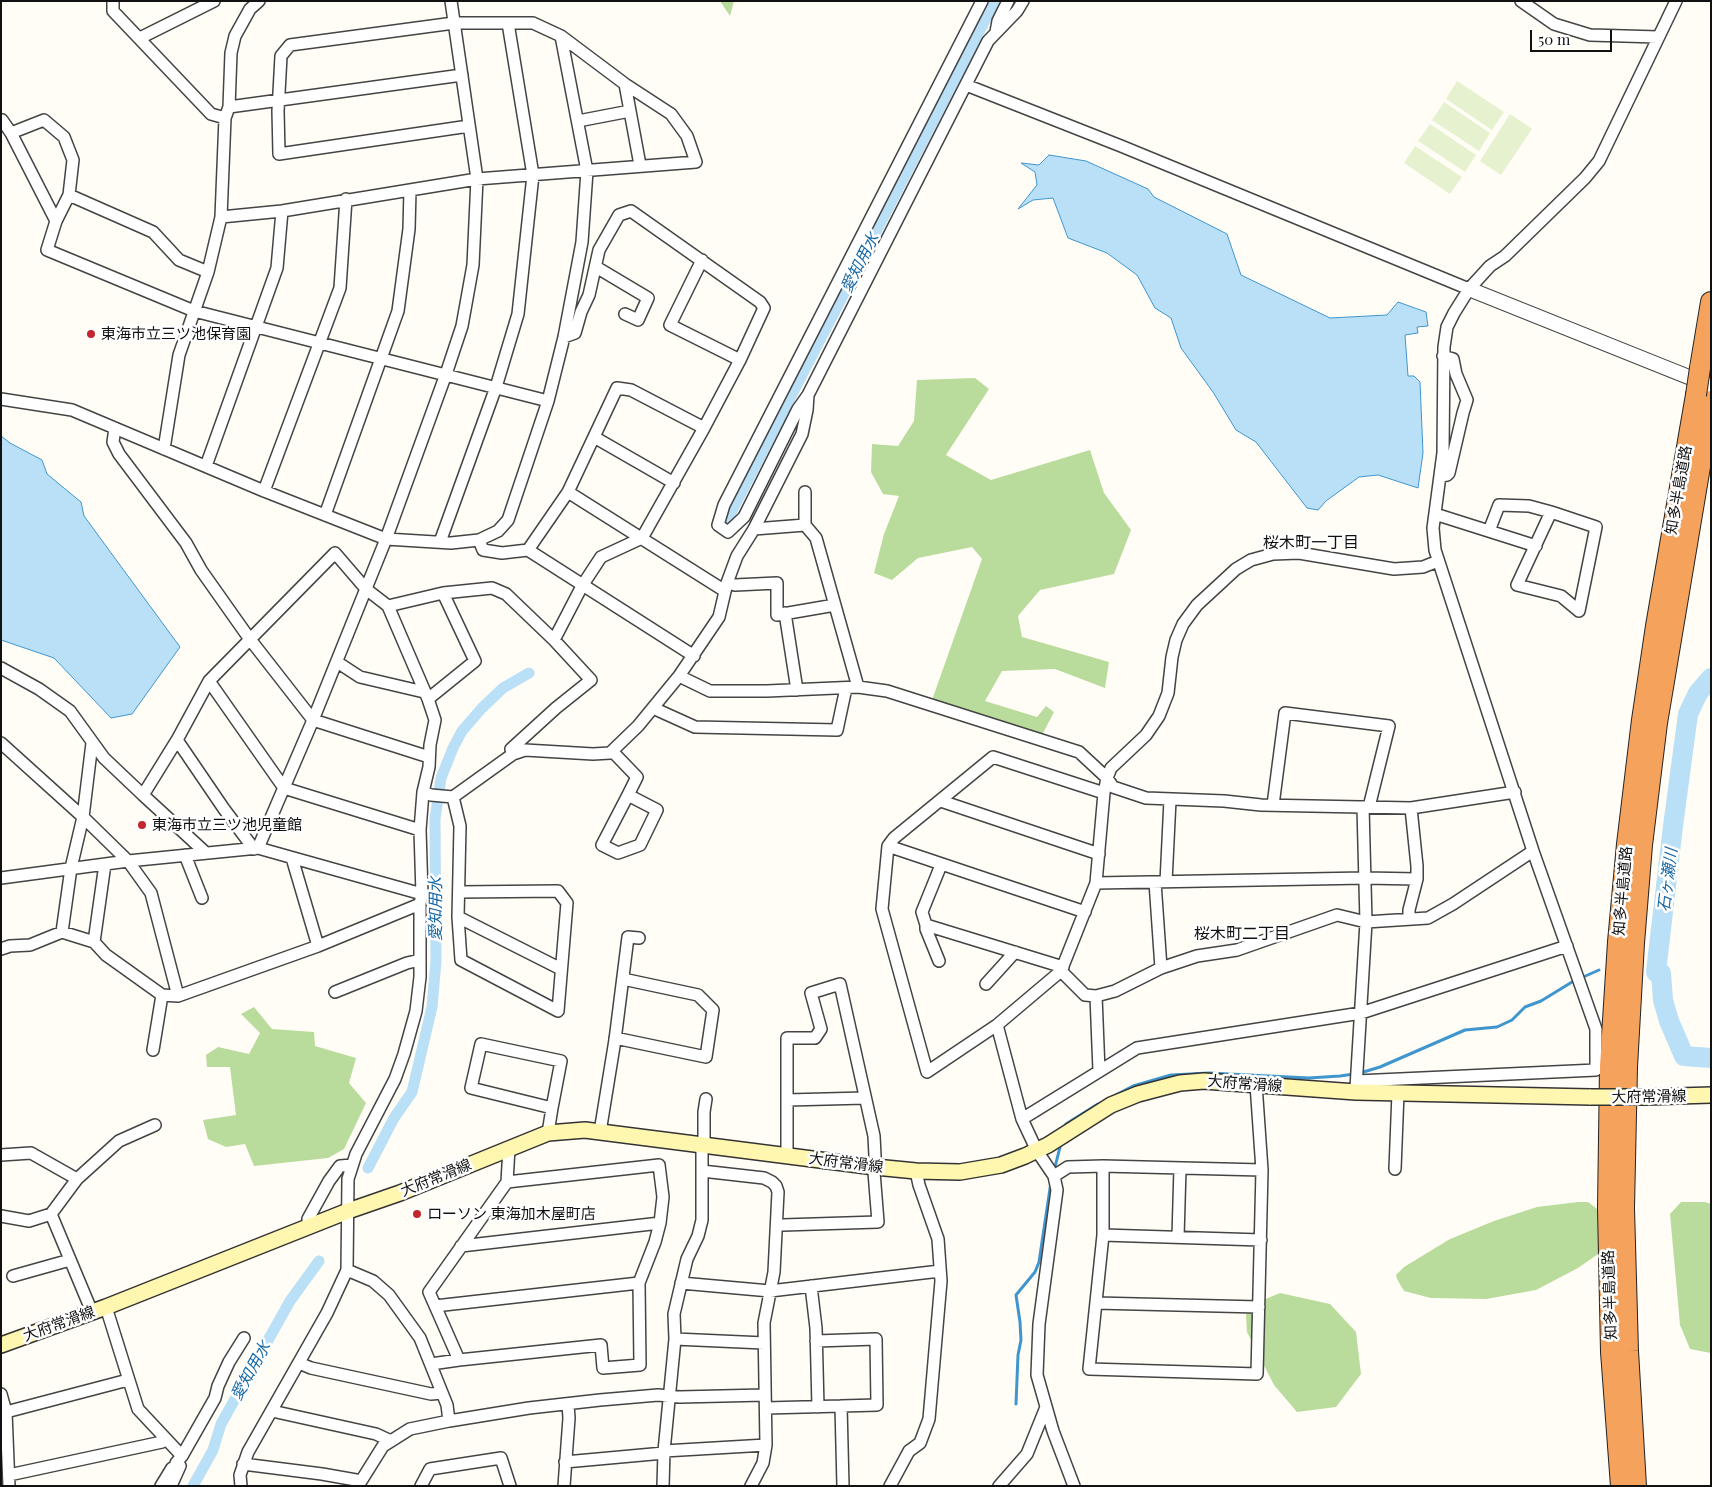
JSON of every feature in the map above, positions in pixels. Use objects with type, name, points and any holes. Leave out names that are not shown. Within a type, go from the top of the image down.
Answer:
[{"type":"highway","name":"知多半島道路","points":[[1636,1486],[1628,1350],[1624,1208],[1627,1067],[1634,943],[1642,846],[1657,723],[1706,394],[1700,368],[1711,302]]},
{"type":"highway","name":"知多半島道路","points":[[1621,1486],[1612,1352],[1608,1208],[1610,1067],[1618,942],[1627,844],[1657,617],[1706,394]]},
{"type":"main road","name":"大府常滑線","points":[[1,1345],[99,1310],[348,1210],[400,1193],[548,1133],[584,1130],[875,1167],[916,1171],[960,1172],[1001,1165],[1037,1151],[1111,1105],[1151,1090],[1180,1082],[1204,1080],[1256,1084],[1356,1087],[1398,1093],[1590,1098],[1711,1095]]},
{"type":"street","points":[[114,1],[113,11],[211,114],[225,118]]},
{"type":"street","points":[[140,38],[214,1]]},
{"type":"street","points":[[164,449],[179,355],[208,272],[221,217],[225,118],[229,106],[231,54],[234,36],[250,10],[259,1]]},
{"type":"street","points":[[256,848],[313,720],[386,539],[462,326],[473,265],[477,180],[451,1]]},
{"type":"street","points":[[982,1],[724,505],[718,525],[728,532],[744,517],[988,41],[1023,1]]},
{"type":"street","points":[[996,34],[998,22],[1008,1]]},
{"type":"street","points":[[1521,1],[1554,24],[1590,35],[1658,37]]},
{"type":"street","points":[[1273,805],[1285,713],[1389,726],[1366,807],[1366,922],[1356,1087],[1596,1070],[1596,1029],[1533,851],[1438,562],[1434,539],[1435,514],[1443,453],[1443,356],[1447,327],[1468,290],[1490,266],[1505,256],[1585,178],[1599,161],[1676,1]]},
{"type":"street","points":[[221,217],[282,211],[346,199],[477,180],[696,162],[687,136],[671,114],[625,84],[561,36],[533,23],[454,23],[290,45],[281,56],[279,154],[470,126]]},
{"type":"street","points":[[440,542],[496,387],[518,314],[533,175],[508,24]]},
{"type":"street","points":[[1,399],[72,410],[264,491],[386,539],[440,542],[478,540],[498,531],[508,520],[548,400],[564,337],[582,242],[587,171],[561,36]]},
{"type":"street","points":[[229,106],[462,75]]},
{"type":"street","points":[[625,84],[640,166]]},
{"type":"street","points":[[966,85],[1130,150],[1468,290],[1706,394]]},
{"type":"street","points":[[578,120],[630,111]]},
{"type":"street","points":[[2,120],[11,133],[56,221]]},
{"type":"street","points":[[11,133],[44,120],[64,137],[73,160],[68,195],[56,221],[47,250],[194,311],[548,400]]},
{"type":"street","points":[[325,515],[398,311],[410,229],[410,190]]},
{"type":"street","points":[[68,195],[153,232],[179,260],[208,272]]},
{"type":"street","points":[[264,491],[340,288],[346,199]]},
{"type":"street","points":[[206,466],[257,327],[276,268],[282,211]]},
{"type":"street","points":[[554,640],[582,586],[602,556],[642,538],[704,428],[740,360],[764,308],[760,302],[631,211],[619,215],[599,250],[589,295],[581,312],[575,334],[564,337]]},
{"type":"street","points":[[702,260],[670,325],[740,360]]},
{"type":"street","points":[[596,267],[648,298],[638,320],[625,314]]},
{"type":"street","points":[[1441,476],[1447,476],[1449,473],[1463,413],[1468,400],[1456,374],[1453,359],[1443,356]]},
{"type":"street","points":[[528,550],[568,492],[617,388],[631,390],[704,428]]},
{"type":"street","points":[[427,793],[450,797],[512,754],[525,750],[593,754],[610,753],[638,726],[694,656],[719,617],[726,587],[737,556],[754,529],[802,434],[808,395]]},
{"type":"street","points":[[115,428],[113,442],[119,454],[186,542],[201,570],[249,638],[313,720],[429,757]]},
{"type":"street","points":[[594,437],[674,483]]},
{"type":"street","points":[[568,492],[726,587],[735,584],[776,583],[776,614],[835,606]]},
{"type":"street","points":[[805,492],[805,525],[816,538],[858,688]]},
{"type":"street","points":[[1489,531],[1498,506],[1529,506],[1550,512],[1596,527],[1579,611],[1560,596],[1517,585],[1550,512]]},
{"type":"street","points":[[1435,514],[1536,546]]},
{"type":"street","points":[[754,529],[805,525]]},
{"type":"street","points":[[478,540],[483,550],[502,553],[528,550],[694,656]]},
{"type":"street","points":[[1104,793],[993,757],[894,838],[888,846],[882,909],[927,1072],[997,1025],[1062,969],[1096,883],[1104,793],[1111,768],[1146,735],[1160,716],[1168,693],[1174,648],[1183,624],[1198,605],[1236,569],[1258,558],[1273,554],[1289,552],[1394,569],[1423,567],[1438,562]]},
{"type":"street","points":[[143,795],[177,740],[209,681],[249,638],[292,598],[335,553],[366,588],[388,606],[435,720],[430,745],[427,793],[420,830],[420,977],[416,1011],[395,1079],[356,1154],[348,1179],[347,1270],[327,1313],[248,1452],[240,1475],[241,1486]]},
{"type":"street","points":[[388,606],[443,593],[492,588],[506,594],[554,640],[591,680],[510,749],[512,754]]},
{"type":"street","points":[[426,695],[475,661],[443,593]]},
{"type":"street","points":[[785,613],[797,690]]},
{"type":"street","points":[[336,662],[360,677],[426,695]]},
{"type":"street","points":[[1,668],[70,711],[104,758],[206,853]]},
{"type":"street","points":[[679,676],[710,691],[858,688],[887,691],[1078,752],[1108,778],[1113,787],[1146,798],[1273,805],[1411,808],[1515,792]]},
{"type":"street","points":[[209,681],[284,788],[420,830]]},
{"type":"street","points":[[653,708],[695,726],[837,730],[846,688]]},
{"type":"street","points":[[177,740],[224,809],[256,848]]},
{"type":"street","points":[[62,932],[71,868],[83,817],[92,743]]},
{"type":"street","points":[[1,744],[83,817],[128,861],[151,893],[178,996]]},
{"type":"street","points":[[612,751],[637,777],[602,846],[618,853],[640,846],[656,810],[628,795]]},
{"type":"street","points":[[450,797],[460,826],[458,917],[461,960],[558,1011],[567,903],[558,891],[460,892]]},
{"type":"street","points":[[1161,968],[1160,882],[1170,800]]},
{"type":"street","points":[[941,801],[1099,854]]},
{"type":"street","points":[[1409,919],[1409,910],[1417,879],[1411,808]]},
{"type":"street","points":[[888,846],[1085,912]]},
{"type":"street","points":[[1,878],[128,861],[256,848],[421,899]]},
{"type":"street","points":[[926,924],[1062,969],[1085,995],[1096,996],[1115,991],[1161,968],[1197,956],[1237,950],[1337,916],[1366,922],[1428,918],[1453,904],[1533,851]]},
{"type":"street","points":[[185,855],[202,898]]},
{"type":"street","points":[[292,858],[318,946]]},
{"type":"street","points":[[94,942],[105,864]]},
{"type":"street","points":[[939,961],[926,929],[922,912],[941,865]]},
{"type":"street","points":[[1096,883],[1365,878],[1417,879]]},
{"type":"street","points":[[1,949],[10,946],[30,945],[62,932],[94,942],[106,954],[162,995],[178,996],[318,946],[421,899]]},
{"type":"street","points":[[458,917],[562,969]]},
{"type":"street","points":[[600,1132],[628,937],[639,938]]},
{"type":"street","points":[[1022,1119],[1137,1048],[1361,1012],[1567,946]]},
{"type":"street","points":[[986,984],[1014,956],[1015,952]]},
{"type":"street","points":[[335,992],[407,963],[420,960]]},
{"type":"street","points":[[615,1038],[706,1057],[713,1010],[698,995],[622,979]]},
{"type":"street","points":[[783,1224],[878,1222],[874,1136],[840,984],[811,993],[820,1029],[815,1038],[787,1038],[787,1155]]},
{"type":"street","points":[[153,1050],[162,995]]},
{"type":"street","points":[[1096,996],[1099,1071]]},
{"type":"street","points":[[997,1025],[1022,1119],[1037,1151],[1054,1176],[1056,1190],[1039,1324],[1037,1375],[1053,1431],[1074,1486]]},
{"type":"street","points":[[548,1133],[561,1061],[481,1044],[471,1088],[552,1108]]},
{"type":"street","points":[[1103,1166],[1103,1235],[1089,1370],[1257,1374],[1262,1170],[1256,1084]]},
{"type":"street","points":[[1395,1170],[1398,1093]]},
{"type":"street","points":[[787,1100],[865,1098]]},
{"type":"street","points":[[663,1486],[668,1396],[674,1340],[674,1314],[687,1259],[698,1236],[702,1220],[702,1171],[706,1099]]},
{"type":"street","points":[[1,1216],[29,1221],[51,1214],[77,1179],[119,1141],[155,1125]]},
{"type":"street","points":[[459,1360],[429,1292],[507,1182],[509,1148]]},
{"type":"street","points":[[1,1155],[31,1153],[77,1179]]},
{"type":"street","points":[[430,1364],[601,1345],[603,1368],[640,1365],[639,1284],[660,1223],[664,1196],[659,1164],[507,1182]]},
{"type":"street","points":[[309,1227],[308,1219],[328,1181],[340,1166],[352,1165]]},
{"type":"street","points":[[1054,1176],[1068,1168],[1103,1166],[1262,1170]]},
{"type":"street","points":[[1178,1237],[1180,1168]]},
{"type":"street","points":[[702,1171],[764,1178],[776,1186],[778,1195],[775,1264],[766,1311],[764,1343],[766,1445],[763,1463],[751,1486]]},
{"type":"street","points":[[890,1486],[909,1451],[920,1443],[929,1419],[941,1281],[938,1239],[916,1171]]},
{"type":"street","points":[[51,1214],[70,1260],[99,1310],[138,1409],[166,1439],[179,1459],[180,1466],[171,1486]]},
{"type":"street","points":[[460,1246],[660,1223]]},
{"type":"street","points":[[1103,1235],[1260,1240]]},
{"type":"street","points":[[13,1276],[70,1260]]},
{"type":"street","points":[[347,1270],[373,1280],[389,1295],[420,1338],[447,1405],[449,1420]]},
{"type":"street","points":[[681,1283],[770,1291],[940,1271]]},
{"type":"street","points":[[435,1306],[639,1284]]},
{"type":"street","points":[[810,1286],[816,1341],[818,1407]]},
{"type":"street","points":[[1096,1303],[1259,1307]]},
{"type":"street","points":[[161,1486],[214,1398],[229,1362],[244,1338]]},
{"type":"street","points":[[674,1340],[764,1343]]},
{"type":"street","points":[[766,1408],[877,1405],[876,1340],[816,1341]]},
{"type":"street","points":[[299,1363],[311,1368],[431,1394],[442,1392]]},
{"type":"street","points":[[6,1412],[128,1380]]},
{"type":"street","points":[[1,1394],[6,1412],[9,1480],[162,1442],[166,1439]]},
{"type":"street","points":[[243,1464],[322,1474],[356,1480],[359,1484],[383,1446],[410,1429],[449,1420],[529,1408],[624,1398],[764,1394]]},
{"type":"street","points":[[564,1486],[564,1462],[569,1418],[568,1404]]},
{"type":"street","points":[[841,1406],[843,1486]]},
{"type":"street","points":[[999,1486],[1027,1454],[1046,1407]]},
{"type":"street","points":[[272,1411],[376,1434],[391,1441]]},
{"type":"street","points":[[564,1462],[664,1452],[766,1445]]},
{"type":"street","points":[[421,1486],[430,1469],[501,1458],[510,1486]]},
{"type":"green space","points":[[720,1],[734,1],[730,16]]},
{"type":"green space","points":[[1457,81],[1504,112],[1492,130],[1446,99]]},
{"type":"green space","points":[[1444,102],[1490,133],[1479,151],[1432,120]]},
{"type":"green space","points":[[1510,114],[1532,129],[1501,175],[1480,161]]},
{"type":"green space","points":[[1430,124],[1476,155],[1465,172],[1418,141]]},
{"type":"green space","points":[[1415,146],[1462,177],[1450,194],[1404,163]]},
{"type":"green space","points":[[975,378],[989,389],[946,455],[991,480],[1090,450],[1104,493],[1131,530],[1114,574],[1040,590],[1018,616],[1022,637],[1109,662],[1105,688],[1055,669],[1002,671],[985,701],[1037,717],[1046,706],[1054,712],[1042,735],[932,700],[982,559],[972,547],[918,558],[892,580],[874,573],[884,534],[899,496],[883,494],[871,472],[872,444],[898,446],[914,421],[917,380]]},
{"type":"green space","points":[[254,1007],[272,1029],[314,1032],[315,1046],[356,1058],[349,1083],[366,1103],[344,1149],[328,1158],[254,1166],[245,1144],[226,1147],[208,1139],[203,1120],[236,1115],[230,1067],[207,1067],[206,1055],[218,1047],[249,1054],[260,1033],[241,1014]]},
{"type":"green space","points":[[1588,1202],[1605,1215],[1601,1252],[1578,1268],[1536,1290],[1486,1299],[1431,1298],[1404,1291],[1397,1279],[1396,1275],[1404,1267],[1450,1239],[1494,1221],[1537,1207]]},
{"type":"green space","points":[[1681,1202],[1705,1202],[1711,1204],[1711,1353],[1690,1349],[1680,1325],[1670,1214]]},
{"type":"green space","points":[[1280,1293],[1330,1304],[1356,1332],[1361,1374],[1336,1407],[1297,1412],[1274,1385],[1247,1332],[1246,1315],[1249,1306]]},
{"type":"water","points":[[1049,155],[1086,161],[1148,189],[1154,197],[1227,234],[1241,275],[1330,318],[1387,315],[1398,302],[1426,312],[1428,326],[1417,327],[1418,333],[1405,335],[1408,376],[1414,376],[1420,382],[1423,453],[1418,488],[1378,475],[1359,477],[1326,501],[1318,510],[1307,508],[1256,442],[1236,430],[1213,392],[1181,348],[1171,318],[1155,308],[1137,275],[1107,253],[1068,238],[1053,198],[1033,200],[1018,209],[1037,185],[1035,172],[1021,163],[1039,165]]},
{"type":"water","points":[[1,436],[42,460],[47,474],[81,502],[84,516],[180,647],[132,714],[111,718],[54,658],[1,640]]},
{"type":"waterway","name":"愛知用水","points":[[724,526],[995,1]]},
{"type":"waterway","name":"愛知用水","points":[[368,1168],[394,1118],[412,1092],[432,1007],[436,961],[435,819],[441,778],[462,731],[503,688],[529,673]]},
{"type":"waterway","name":"石ヶ瀬川","points":[[1711,678],[1698,693],[1688,714],[1656,972],[1661,973],[1663,1000],[1669,1021],[1684,1056],[1711,1058]]},
{"type":"waterway","points":[[1360,1073],[1380,1067],[1465,1030],[1497,1027],[1512,1020],[1525,1007],[1541,1001],[1572,982],[1599,970]]},
{"type":"waterway","points":[[1106,1100],[1133,1086],[1171,1075],[1209,1073],[1309,1078],[1354,1074]]},
{"type":"waterway","points":[[1065,1127],[1066,1124],[1098,1104]]},
{"type":"waterway","points":[[1054,1171],[1061,1143]]},
{"type":"waterway","points":[[1016,1404],[1018,1355],[1021,1340],[1016,1295],[1035,1272],[1039,1262],[1051,1182]]},
{"type":"waterway","name":"愛知用水","points":[[193,1486],[213,1450],[221,1424],[290,1301],[319,1261]]},
{"type":"place","name":"東海市立三ツ池保育園","points":[[91,334]]},
{"type":"place","name":"東海市立三ツ池児童館","points":[[142,825]]},
{"type":"place","name":"ローソン 東海加木屋町店","points":[[417,1214]]},
{"type":"district","name":"桜木町一丁目","points":[[1311,543]]},
{"type":"district","name":"桜木町二丁目","points":[[1242,934]]}]
